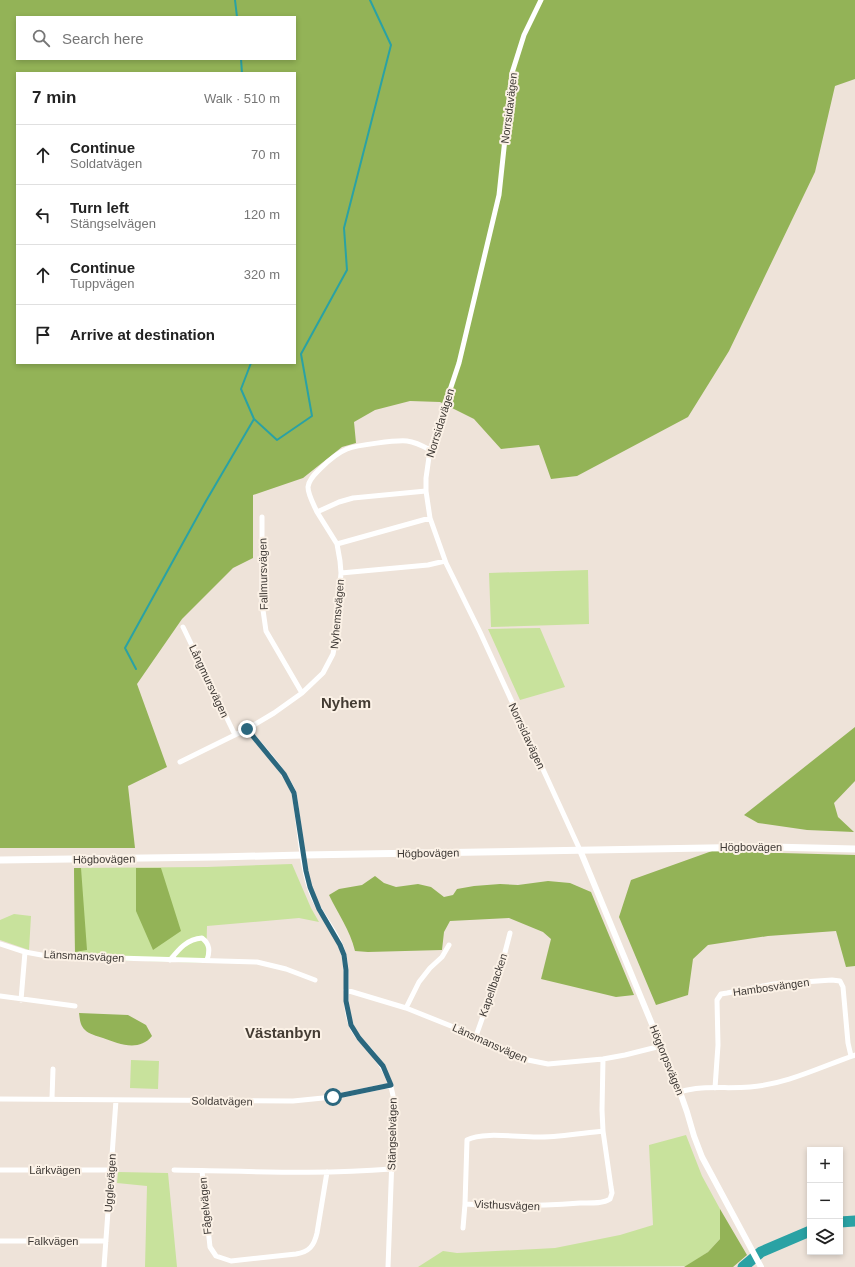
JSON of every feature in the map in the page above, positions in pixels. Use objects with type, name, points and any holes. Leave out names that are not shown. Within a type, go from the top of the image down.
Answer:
[{"type":"main road","name":"Högbovägen","points":[[0,860],[771,847],[855,848]]},
{"type":"street","name":"Norrsidavägen","points":[[541,0],[539,7],[524,35],[512,73],[499,195],[459,363],[430,450],[426,478],[426,491],[430,518],[445,561],[480,632],[580,850]]},
{"type":"street","points":[[426,491],[353,498],[339,502],[318,512],[309,493],[308,487],[311,478],[323,466],[342,451],[350,448],[401,441],[412,442],[430,450]]},
{"type":"street","name":"Nyhemsvägen","points":[[180,762],[247,729],[274,713],[302,693],[323,673],[334,654],[340,561],[337,544],[318,512]]},
{"type":"street","name":"Fallmursvägen","points":[[262,517],[262,603],[266,630],[302,693]]},
{"type":"street","points":[[337,544],[430,518]]},
{"type":"street","name":"Nyhemsvägen","points":[[340,573],[428,565],[445,561]]},
{"type":"street","name":"Långmursvägen","points":[[183,627],[235,735]]},
{"type":"street","name":"Stängselvägen","points":[[247,729],[284,774],[290,784],[295,799],[303,855],[313,897],[344,955],[346,970],[346,1010],[351,1025],[359,1038],[383,1066],[391,1085],[394,1103],[388,1267]]},
{"type":"street","name":"Högtorpsvägen","points":[[580,850],[680,1092],[702,1157],[761,1267]]},
{"type":"street","name":"Kapellbacken","points":[[476,1036],[503,960],[510,933]]},
{"type":"street","points":[[170,960],[186,943],[195,938],[202,938],[209,946],[207,960]]},
{"type":"street","name":"Länsmansvägen","points":[[0,944],[25,952],[58,956],[257,962],[286,969],[315,980]]},
{"type":"street","points":[[406,1008],[419,982],[430,968],[442,957],[449,945]]},
{"type":"street","points":[[21,1000],[25,952]]},
{"type":"street","name":"Hambosvängen","points":[[715,1088],[718,1046],[717,1000],[721,994],[789,983],[832,980],[840,981],[843,987],[848,1043],[853,1056]]},
{"type":"street","name":"Länsmansvägen","points":[[346,990],[406,1008],[476,1036],[507,1052],[533,1062],[553,1064],[604,1059],[661,1046]]},
{"type":"street","points":[[0,996],[75,1006]]},
{"type":"street","points":[[680,1092],[689,1089],[750,1087],[781,1082],[853,1056]]},
{"type":"street","name":"Visthusvägen","points":[[603,1131],[541,1137],[481,1136],[470,1138],[467,1140],[465,1204],[544,1206],[608,1201],[610,1199],[612,1193],[603,1131],[602,1104],[604,1059]]},
{"type":"street","points":[[52,1098],[53,1069]]},
{"type":"street","name":"Soldatvägen","points":[[0,1099],[52,1098],[116,1100],[293,1101],[333,1097],[391,1085]]},
{"type":"street","name":"Ugglevägen","points":[[104,1267],[116,1100]]},
{"type":"street","name":"Fågelvägen","points":[[174,1170],[327,1172],[391,1169]]},
{"type":"street","name":"Lärkvägen","points":[[0,1170],[111,1170]]},
{"type":"street","name":"Fågelvägen","points":[[202,1171],[210,1247],[216,1256],[231,1261],[304,1253],[309,1250],[317,1233],[327,1172]]},
{"type":"street","points":[[463,1228],[465,1204]]},
{"type":"street","name":"Falkvägen","points":[[0,1241],[106,1241]]},
{"type":"green space","points":[[0,0],[855,0],[855,79],[835,86],[815,172],[729,351],[688,417],[577,476],[551,479],[539,445],[501,449],[474,419],[440,402],[410,401],[375,410],[354,422],[356,443],[342,447],[303,478],[253,495],[253,558],[233,568],[182,619],[137,684],[167,767],[128,786],[135,848],[0,848]]},
{"type":"green space","points":[[588,570],[589,624],[491,627],[489,573]]},
{"type":"green space","points":[[540,628],[565,687],[520,700],[488,629]]},
{"type":"green space","points":[[855,727],[855,781],[834,803],[838,817],[854,832],[807,830],[758,823],[744,815]]},
{"type":"green space","points":[[712,851],[855,855],[855,966],[846,967],[836,931],[768,936],[708,945],[693,959],[688,995],[656,1005],[619,917],[631,880]]},
{"type":"green space","points":[[292,864],[311,908],[319,922],[299,918],[207,926],[206,963],[75,961],[74,868],[207,867]]},
{"type":"green space","points":[[74,868],[81,868],[87,950],[75,952]]},
{"type":"green space","points":[[136,868],[161,868],[181,931],[153,950],[136,911]]},
{"type":"green space","points":[[375,876],[384,883],[396,887],[418,884],[431,887],[444,897],[453,895],[457,889],[474,886],[500,884],[518,885],[548,881],[570,883],[591,892],[634,995],[616,997],[541,979],[551,939],[543,932],[509,918],[450,921],[444,932],[442,950],[355,951],[347,929],[329,895],[339,889],[362,885]]},
{"type":"green space","points":[[14,914],[31,916],[29,950],[0,940],[0,920]]},
{"type":"green space","points":[[79,1013],[128,1015],[146,1025],[152,1036],[141,1044],[129,1045],[93,1035],[83,1028]]},
{"type":"green space","points":[[131,1060],[159,1061],[158,1089],[130,1088]]},
{"type":"green space","points":[[686,1135],[702,1176],[720,1209],[720,1239],[708,1252],[687,1266],[418,1267],[443,1251],[457,1253],[555,1248],[620,1235],[653,1225],[649,1145]]},
{"type":"green space","points":[[118,1172],[168,1173],[177,1267],[145,1267],[147,1186],[117,1183]]},
{"type":"green space","points":[[720,1209],[747,1255],[733,1267],[684,1267],[708,1252],[720,1239]]},
{"type":"waterway","points":[[235,0],[237,16]]},
{"type":"waterway","points":[[254,419],[277,440],[312,416],[301,354],[347,270],[344,228],[391,45],[370,0]]},
{"type":"waterway","points":[[241,60],[242,72]]},
{"type":"waterway","points":[[136,669],[125,648],[206,501],[254,419],[241,389],[251,364]]},
{"type":"waterway","points":[[843,1222],[855,1221]]},
{"type":"waterway","points":[[743,1267],[761,1252],[807,1232]]},
{"type":"district","name":"Nyhem","points":[[346,702]]},
{"type":"district","name":"Västanbyn","points":[[283,1032]]},
{"type":"route","points":[[247,729],[284,774],[294,793],[306,871],[313,897],[344,955],[346,970],[346,1010],[354,1032],[383,1066],[391,1085],[333,1097]]}]
